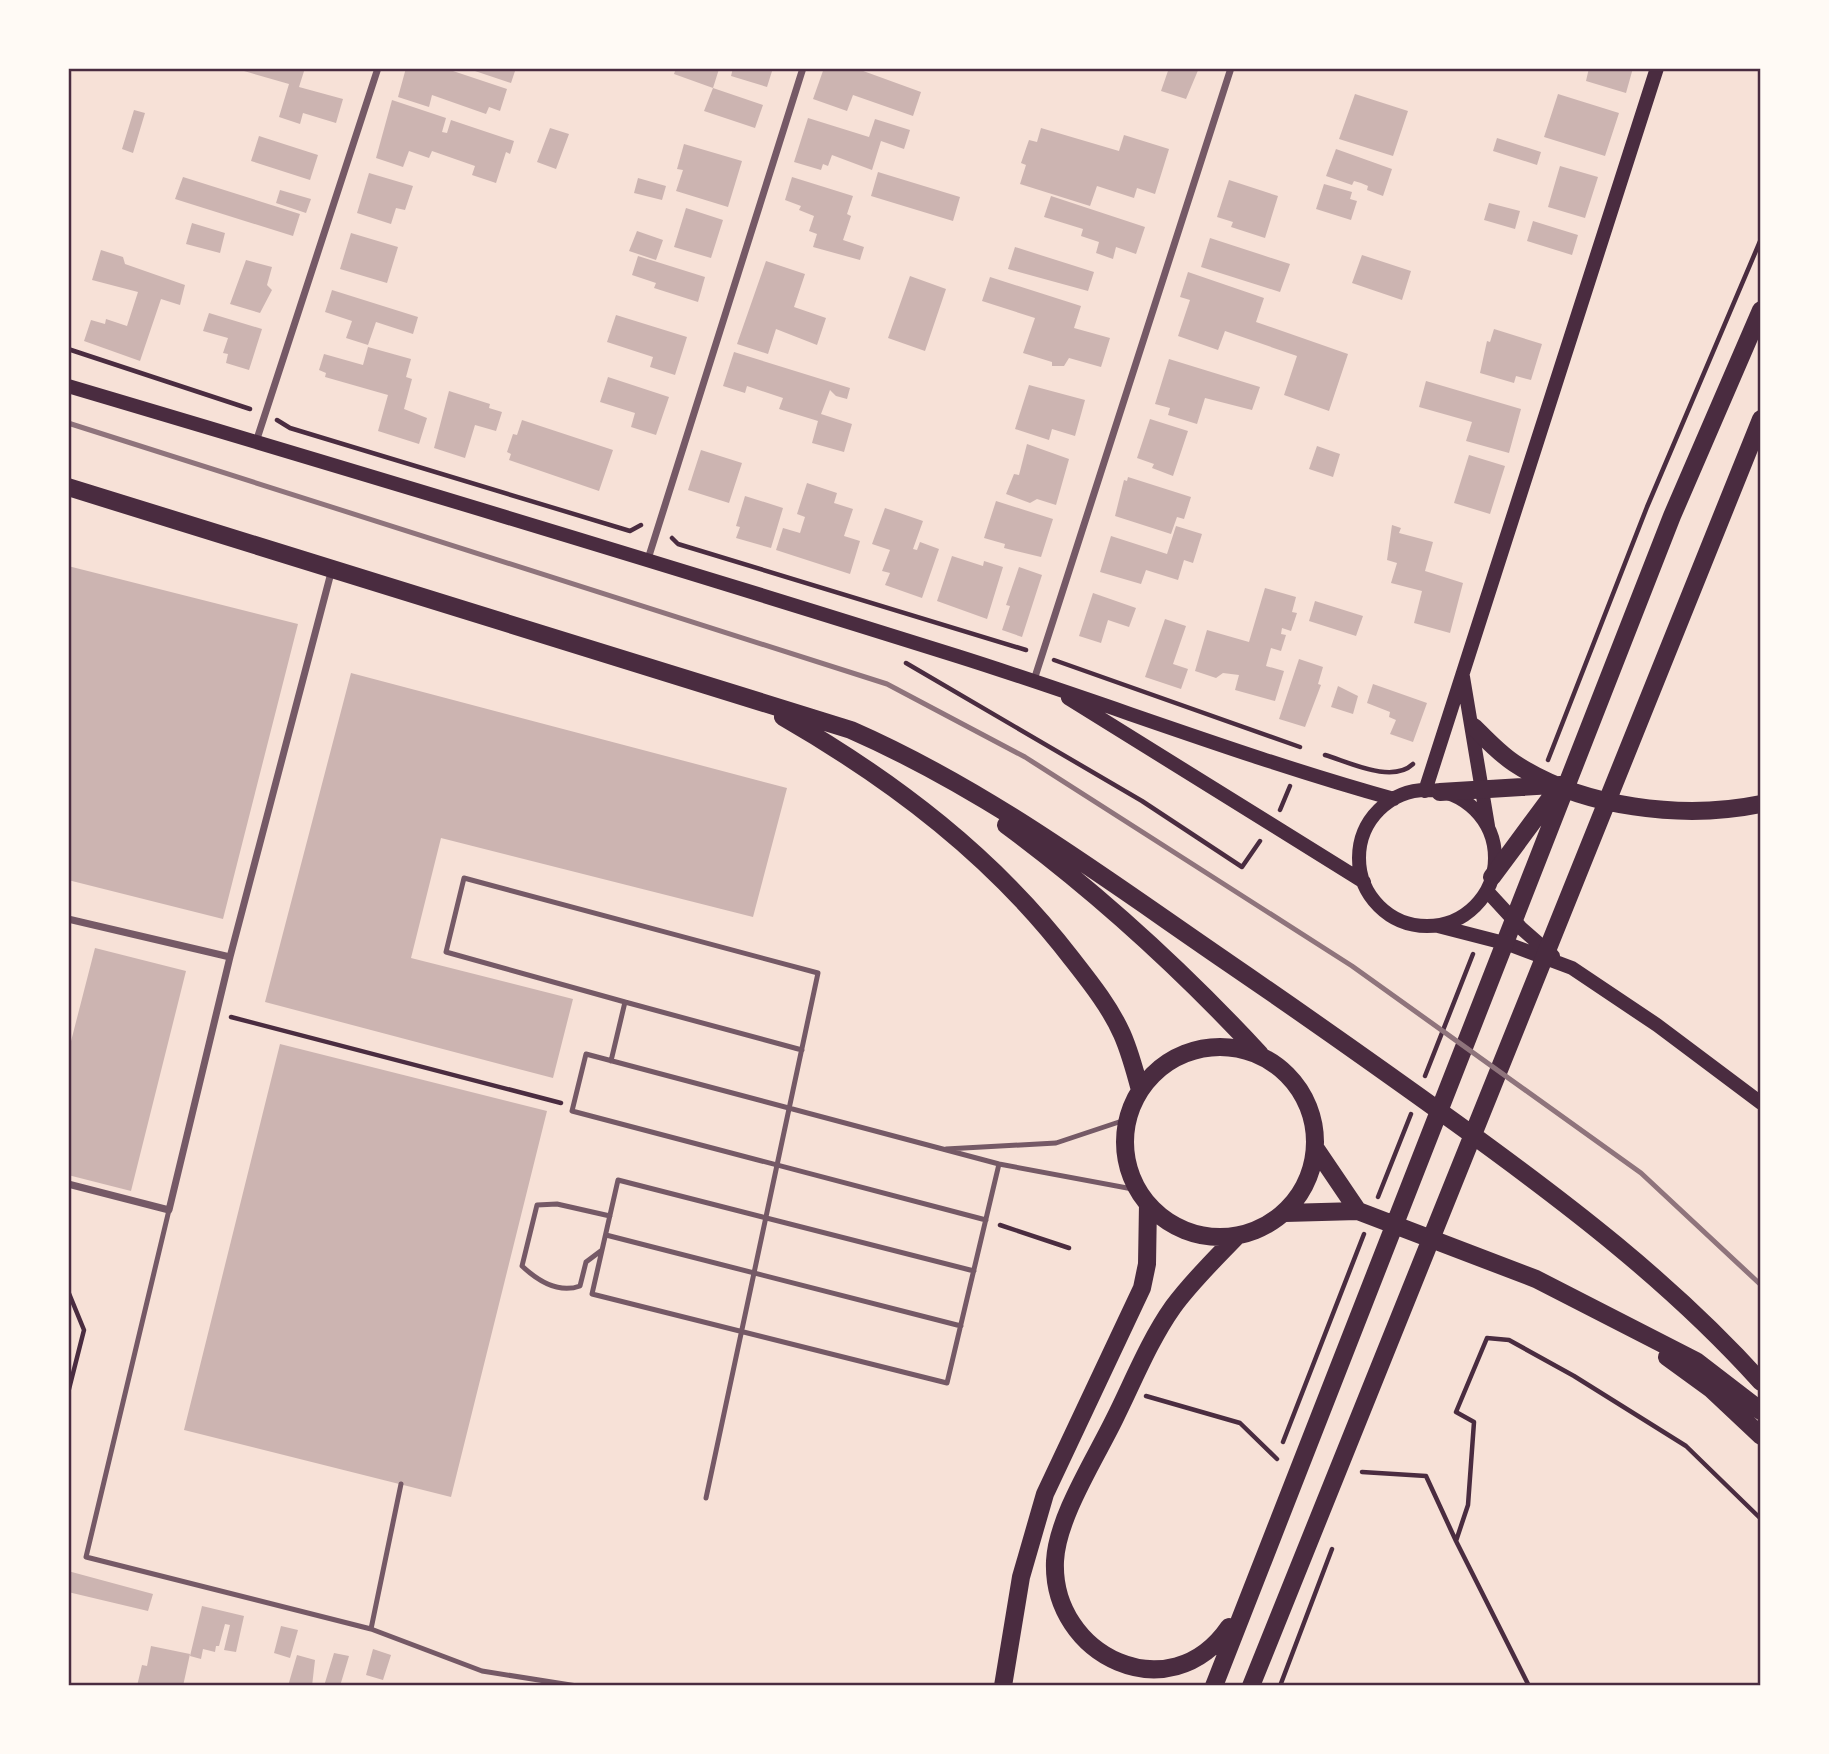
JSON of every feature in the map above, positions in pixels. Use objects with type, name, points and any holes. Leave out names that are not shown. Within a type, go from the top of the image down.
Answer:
[{"type":"main road","points":[[1433,791],[1462,675],[1657,68]]},
{"type":"main road","points":[[1214,1686],[1672,516],[1761,310]]},
{"type":"main road","points":[[68,386],[648,559],[1040,682],[1298,772],[1394,799]]},
{"type":"main road","points":[[1251,1686],[1761,419]]},
{"type":"main road","points":[[68,487],[332,567],[759,704],[851,730],[913,757],[1053,843],[1327,1031],[1486,1145],[1670,1290],[1761,1382]]},
{"type":"main road","points":[[1462,675],[1474,727],[1488,829],[1494,848],[1490,884],[1521,928],[1559,961],[1657,1025],[1761,1103]]},
{"type":"main road","points":[[1040,682],[1364,882]]},
{"type":"main road","points":[[759,704],[882,779],[944,826],[1009,884],[1092,986],[1122,1032],[1140,1090]]},
{"type":"main road","points":[[1474,727],[1514,763],[1586,795],[1642,806],[1696,810],[1737,809],[1761,804]]},
{"type":"main road","points":[[913,757],[1052,859],[1112,909],[1211,1001],[1264,1057],[1286,1073],[1304,1095],[1314,1121],[1316,1149],[1312,1170],[1285,1213],[1263,1228],[1237,1236],[1213,1237],[1188,1232],[1166,1220],[1143,1197],[1128,1169],[1125,1147],[1128,1119],[1140,1090],[1166,1066],[1195,1050],[1231,1046],[1264,1057]]},
{"type":"main road","points":[[1559,961],[1437,925],[1411,924],[1398,920],[1377,904],[1364,882],[1359,855],[1366,828],[1383,807],[1394,799],[1433,791],[1560,785]]},
{"type":"main road","points":[[1437,925],[1466,914],[1560,785]]},
{"type":"main road","points":[[1433,791],[1469,805],[1488,829]]},
{"type":"main road","points":[[1316,1149],[1366,1209]]},
{"type":"main road","points":[[1003,1686],[1021,1577],[1045,1494],[1142,1288],[1147,1264],[1143,1197]]},
{"type":"main road","points":[[1285,1213],[1366,1209],[1536,1279],[1696,1361],[1761,1411]]},
{"type":"main road","points":[[1237,1236],[1196,1278],[1157,1332],[1065,1523],[1055,1558],[1055,1586],[1062,1607],[1087,1642],[1110,1657],[1132,1666],[1161,1670],[1184,1666],[1201,1658],[1216,1645],[1252,1584]]},
{"type":"main road","points":[[1608,1315],[1711,1389],[1761,1436]]},
{"type":"street","points":[[256,442],[378,68]]},
{"type":"street","points":[[648,559],[803,68]]},
{"type":"street","points":[[1040,682],[1043,656],[1231,68]]},
{"type":"street","points":[[68,1184],[169,1210],[230,957],[332,567]]},
{"type":"street","points":[[68,919],[230,957]]},
{"type":"lane","points":[[706,1497],[791,1109],[818,973],[464,878],[446,952],[802,1050]]},
{"type":"lane","points":[[611,1060],[625,1002]]},
{"type":"lane","points":[[986,1220],[572,1111],[586,1054],[938,1149],[1143,1197]]},
{"type":"lane","points":[[938,1149],[1056,1143],[1128,1119]]},
{"type":"lane","points":[[974,1271],[618,1181],[592,1294],[947,1383],[961,1326],[974,1271],[986,1220],[999,1164]]},
{"type":"lane","points":[[602,1250],[586,1262],[580,1286],[567,1290],[537,1280],[522,1266],[537,1205],[557,1204],[610,1216]]},
{"type":"lane","points":[[169,1210],[86,1557],[371,1629],[482,1671],[577,1686]]},
{"type":"lane","points":[[606,1235],[961,1326]]},
{"type":"lane","points":[[371,1629],[401,1484]]},
{"type":"path","points":[[1546,766],[1647,507],[1761,239]]},
{"type":"path","points":[[68,349],[266,414],[290,428],[630,531],[638,525],[657,530],[678,544],[1043,656],[1309,750],[1270,825],[1242,867],[1120,787],[903,661]]},
{"type":"path","points":[[618,550],[625,529]]},
{"type":"path","points":[[1321,754],[1385,772],[1398,772],[1410,767],[1418,758]]},
{"type":"path","points":[[1425,1077],[1475,948]]},
{"type":"path","points":[[216,1014],[573,1106]]},
{"type":"path","points":[[1366,1209],[1415,1103]]},
{"type":"path","points":[[986,1220],[1069,1248]]},
{"type":"path","points":[[1273,1471],[1364,1233]]},
{"type":"path","points":[[68,1291],[85,1330],[68,1393]]},
{"type":"path","points":[[1456,1541],[1468,1505],[1474,1422],[1456,1412],[1487,1338],[1509,1340],[1686,1446],[1761,1519]]},
{"type":"path","points":[[1141,1394],[1240,1423],[1277,1459]]},
{"type":"path","points":[[1357,1485],[1365,1463]]},
{"type":"path","points":[[1362,1472],[1426,1476],[1527,1684]]},
{"type":"path","points":[[1280,1686],[1333,1548]]},
{"type":"building","points":[[245,68],[305,68],[299,87],[343,99],[336,123],[303,113],[300,124],[279,117],[289,84],[244,71]]},
{"type":"building","points":[[406,68],[444,68],[507,89],[500,111],[489,107],[486,114],[432,95],[429,107],[398,97]]},
{"type":"building","points":[[466,68],[516,68],[511,83]]},
{"type":"building","points":[[676,68],[719,69],[713,88],[674,74]]},
{"type":"building","points":[[733,68],[773,68],[767,87],[731,76]]},
{"type":"building","points":[[824,68],[855,68],[921,92],[913,116],[853,95],[847,111],[813,99]]},
{"type":"building","points":[[1169,68],[1199,68],[1186,99],[1161,91]]},
{"type":"building","points":[[1589,68],[1633,68],[1626,93],[1586,81]]},
{"type":"building","points":[[713,88],[763,105],[755,128],[704,111]]},
{"type":"building","points":[[1355,94],[1408,111],[1393,156],[1339,139]]},
{"type":"building","points":[[1558,94],[1619,113],[1605,156],[1544,137]]},
{"type":"building","points":[[392,100],[446,118],[442,132],[447,133],[451,120],[514,141],[510,154],[506,152],[496,183],[472,175],[475,166],[432,151],[429,158],[409,151],[403,167],[376,158]]},
{"type":"building","points":[[134,110],[145,113],[133,153],[122,149]]},
{"type":"building","points":[[808,118],[869,137],[875,119],[910,130],[904,149],[881,141],[872,170],[832,155],[828,166],[823,164],[821,170],[794,162]]},
{"type":"building","points":[[550,128],[569,134],[556,169],[537,162]]},
{"type":"building","points":[[1041,128],[1119,151],[1124,135],[1169,149],[1155,194],[1137,188],[1134,198],[1097,186],[1090,206],[1020,184],[1026,165],[1021,163],[1029,140],[1037,142]]},
{"type":"building","points":[[259,136],[318,155],[310,180],[251,161]]},
{"type":"building","points":[[1497,138],[1541,152],[1537,165],[1493,151]]},
{"type":"building","points":[[684,144],[742,161],[728,207],[676,191],[683,170],[677,169]]},
{"type":"building","points":[[1336,149],[1392,169],[1383,196],[1367,190],[1368,186],[1361,183],[1354,181],[1352,185],[1326,176]]},
{"type":"building","points":[[1560,166],[1598,177],[1585,218],[1548,207]]},
{"type":"building","points":[[878,172],[960,197],[953,221],[871,196]]},
{"type":"building","points":[[369,173],[413,186],[405,210],[396,208],[391,224],[357,213]]},
{"type":"building","points":[[183,177],[300,214],[293,236],[175,199]]},
{"type":"building","points":[[792,177],[853,196],[847,214],[851,216],[843,240],[864,247],[860,260],[813,247],[817,234],[809,231],[814,216],[799,210],[801,206],[785,200]]},
{"type":"building","points":[[638,178],[666,186],[662,200],[634,193]]},
{"type":"building","points":[[1229,180],[1278,196],[1265,238],[1231,227],[1233,222],[1217,217]]},
{"type":"building","points":[[1324,184],[1352,192],[1350,199],[1357,201],[1351,220],[1316,209]]},
{"type":"building","points":[[280,190],[311,199],[306,213],[276,203]]},
{"type":"building","points":[[1051,196],[1145,227],[1136,254],[1116,247],[1113,259],[1096,253],[1099,242],[1081,236],[1083,229],[1044,217]]},
{"type":"building","points":[[1489,203],[1520,211],[1515,229],[1484,220]]},
{"type":"building","points":[[686,208],[723,220],[711,258],[674,247]]},
{"type":"building","points":[[1533,221],[1578,235],[1572,255],[1527,241]]},
{"type":"building","points":[[192,223],[225,233],[220,253],[186,244]]},
{"type":"building","points":[[637,231],[663,240],[656,260],[629,251]]},
{"type":"building","points":[[351,233],[398,247],[387,283],[340,269]]},
{"type":"building","points":[[1210,238],[1290,264],[1280,292],[1201,267]]},
{"type":"building","points":[[1015,247],[1094,272],[1088,291],[1008,269]]},
{"type":"building","points":[[101,250],[123,257],[125,264],[185,285],[180,305],[161,299],[140,361],[84,341],[91,320],[105,324],[106,319],[127,326],[138,292],[92,280]]},
{"type":"building","points":[[1362,255],[1411,271],[1402,300],[1352,283]]},
{"type":"building","points":[[638,256],[705,277],[698,302],[654,288],[656,283],[632,275]]},
{"type":"building","points":[[246,260],[272,267],[267,285],[272,290],[260,313],[230,304]]},
{"type":"building","points":[[766,261],[805,274],[794,307],[826,318],[817,345],[776,329],[768,354],[737,344]]},
{"type":"building","points":[[1188,272],[1264,298],[1256,322],[1348,354],[1329,411],[1284,395],[1297,356],[1225,331],[1218,350],[1178,336],[1190,300],[1180,297]]},
{"type":"building","points":[[910,276],[946,289],[925,351],[888,338]]},
{"type":"building","points":[[990,277],[1081,306],[1074,328],[1110,338],[1101,367],[1069,358],[1064,366],[1052,366],[1052,362],[1023,353],[1035,318],[982,301]]},
{"type":"building","points":[[332,290],[418,317],[413,334],[376,322],[368,345],[346,338],[352,321],[325,312]]},
{"type":"building","points":[[209,313],[262,329],[249,370],[226,363],[228,354],[223,353],[228,338],[203,331]]},
{"type":"building","points":[[616,315],[687,337],[675,375],[650,367],[653,357],[607,342]]},
{"type":"building","points":[[1494,329],[1542,344],[1531,380],[1516,376],[1514,383],[1480,373],[1487,341],[1490,342]]},
{"type":"building","points":[[368,347],[411,359],[406,377],[412,379],[404,409],[427,418],[419,444],[378,431],[388,395],[325,377],[326,373],[319,370],[324,354],[363,365]]},
{"type":"building","points":[[734,352],[850,388],[847,399],[836,396],[830,390],[821,414],[852,424],[844,452],[812,443],[818,421],[779,409],[783,398],[747,386],[745,393],[723,386]]},
{"type":"building","points":[[1169,359],[1260,387],[1252,410],[1205,398],[1197,424],[1168,415],[1170,408],[1155,404]]},
{"type":"building","points":[[608,377],[669,397],[656,435],[631,427],[635,413],[600,402]]},
{"type":"building","points":[[1426,381],[1521,409],[1509,453],[1466,441],[1472,422],[1419,407]]},
{"type":"building","points":[[1029,385],[1085,400],[1075,436],[1052,429],[1049,440],[1015,429]]},
{"type":"building","points":[[449,391],[490,404],[489,408],[502,412],[496,431],[475,425],[465,458],[434,448]]},
{"type":"building","points":[[1150,419],[1188,431],[1173,476],[1152,468],[1154,464],[1137,458]]},
{"type":"building","points":[[522,420],[613,450],[599,491],[509,460],[511,454],[507,452],[513,434],[517,435]]},
{"type":"building","points":[[1027,444],[1069,459],[1056,505],[1037,499],[1030,503],[1006,494],[1014,474],[1019,475]]},
{"type":"building","points":[[1317,446],[1340,454],[1333,477],[1309,469]]},
{"type":"building","points":[[701,450],[742,463],[729,503],[688,490]]},
{"type":"building","points":[[1469,455],[1505,466],[1490,514],[1454,503]]},
{"type":"building","points":[[1128,477],[1191,497],[1184,519],[1177,517],[1171,534],[1115,516],[1124,480],[1127,481]]},
{"type":"building","points":[[807,483],[837,493],[834,503],[853,509],[844,536],[860,541],[850,574],[776,550],[783,528],[800,533],[805,517],[797,514]]},
{"type":"building","points":[[745,496],[783,508],[771,548],[736,538],[740,527],[736,526]]},
{"type":"building","points":[[996,501],[1053,519],[1041,557],[1004,548],[1005,544],[984,538]]},
{"type":"building","points":[[885,508],[923,521],[913,549],[917,550],[920,542],[939,549],[922,598],[885,585],[890,573],[882,571],[890,550],[872,544]]},
{"type":"building","points":[[1392,525],[1401,528],[1399,533],[1433,542],[1425,571],[1463,583],[1450,633],[1414,623],[1422,591],[1391,583],[1397,563],[1387,560]]},
{"type":"building","points":[[1176,526],[1202,534],[1193,563],[1184,560],[1178,580],[1146,570],[1141,584],[1100,572],[1111,536],[1167,554]]},
{"type":"building","points":[[952,556],[983,566],[984,561],[1003,567],[987,619],[937,601]]},
{"type":"building","points":[[68,566],[298,624],[223,919],[68,880]]},
{"type":"building","points":[[1019,567],[1042,575],[1022,637],[1002,630],[1010,606],[1006,605]]},
{"type":"building","points":[[1265,588],[1296,597],[1292,612],[1297,613],[1291,631],[1282,628],[1281,634],[1286,635],[1281,651],[1271,648],[1266,666],[1284,671],[1275,701],[1235,690],[1239,675],[1223,673],[1216,678],[1195,671],[1207,630],[1249,642]]},
{"type":"building","points":[[1093,593],[1136,608],[1129,627],[1108,620],[1101,643],[1079,636]]},
{"type":"building","points":[[1315,601],[1363,616],[1356,636],[1309,621]]},
{"type":"building","points":[[1165,619],[1186,626],[1173,664],[1188,669],[1181,689],[1145,677]]},
{"type":"building","points":[[1299,659],[1323,667],[1318,684],[1321,685],[1305,727],[1279,719]]},
{"type":"building","points":[[351,673],[787,788],[753,917],[441,838],[411,958],[573,999],[553,1078],[265,1002]]},
{"type":"building","points":[[1373,684],[1427,703],[1413,742],[1390,734],[1396,720],[1389,717],[1390,712],[1367,703]]},
{"type":"building","points":[[1338,686],[1358,696],[1353,714],[1331,707]]},
{"type":"building","points":[[95,948],[186,971],[131,1191],[68,1175],[68,1053]]},
{"type":"building","points":[[280,1044],[547,1111],[451,1497],[184,1430]]},
{"type":"building","points":[[68,1571],[153,1594],[148,1611],[68,1592]]},
{"type":"building","points":[[202,1606],[244,1616],[236,1652],[224,1650],[230,1625],[225,1624],[215,1652],[203,1649],[201,1659],[190,1656]]},
{"type":"building","points":[[281,1626],[298,1630],[290,1658],[274,1653]]},
{"type":"building","points":[[151,1646],[190,1654],[183,1686],[137,1686],[142,1665],[147,1666]]},
{"type":"building","points":[[373,1649],[391,1655],[383,1680],[366,1675]]},
{"type":"building","points":[[334,1653],[349,1656],[340,1686],[324,1686]]},
{"type":"building","points":[[297,1655],[315,1660],[312,1686],[288,1686]]},
{"type":"railway","points":[[68,423],[887,684],[1025,757],[1352,966],[1641,1173],[1761,1285]]}]
